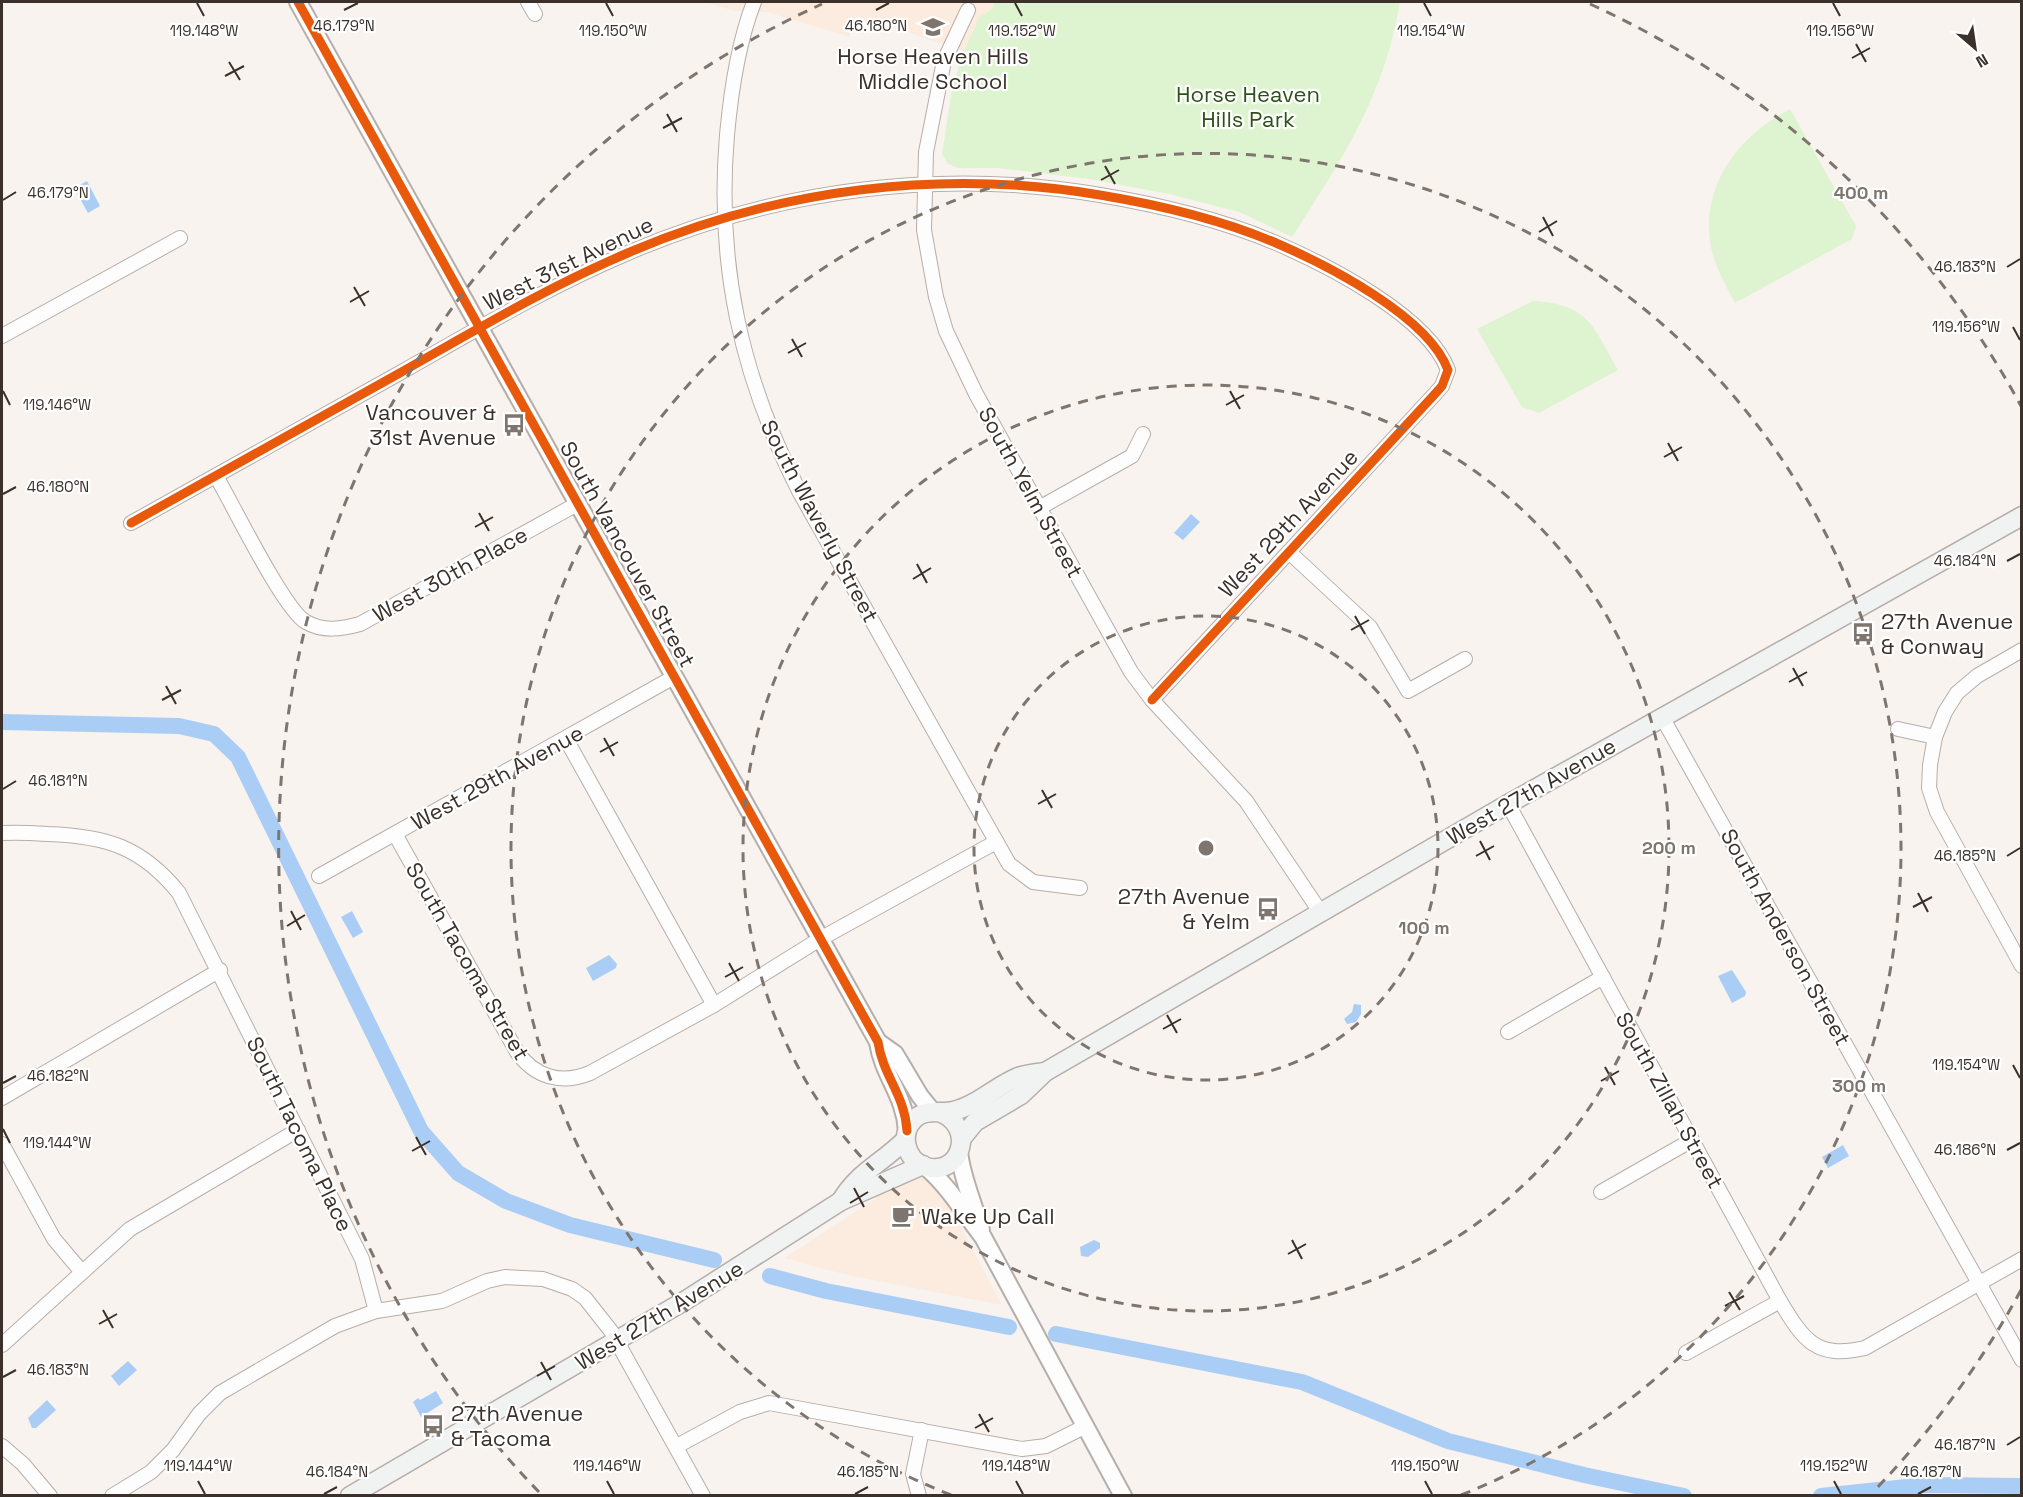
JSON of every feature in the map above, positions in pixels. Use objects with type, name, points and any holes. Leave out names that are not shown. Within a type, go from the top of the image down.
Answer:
[{"type":"main road","name":"West 27th Avenue","points":[[350,1496],[618,1341],[841,1201],[925,1167],[945,1166],[975,1122],[1021,1095],[1045,1072],[1508,804],[2020,520]]},
{"type":"main road","name":"West 27th Avenue","points":[[841,1201],[852,1182],[887,1159],[906,1136],[918,1116],[959,1109],[1019,1076],[1045,1072]]},
{"type":"main road","points":[[936,1112],[956,1123],[960,1145]]},
{"type":"main road","points":[[906,1136],[912,1158],[925,1167]]},
{"type":"street","name":"South Vancouver Street","points":[[298,2],[878,1042],[881,1063],[905,1108],[906,1136]]},
{"type":"street","points":[[528,2],[535,14]]},
{"type":"street","name":"South Waverly Street","points":[[754,2],[731,96],[723,218],[736,319],[755,389],[769,428],[800,491],[1009,864],[1033,882],[1080,888]]},
{"type":"street","name":"South Yelm Street","points":[[968,9],[944,61],[937,84],[927,142],[924,183],[924,230],[928,261],[946,331],[976,394],[1125,661],[1152,700],[1246,801],[1321,913]]},
{"type":"street","name":"West 29th Avenue","points":[[924,183],[983,182],[1068,189],[1157,205],[1221,223],[1296,252],[1379,299],[1430,341],[1443,356],[1448,370],[1442,386],[1152,700]]},
{"type":"street","name":"West 31st Avenue","points":[[130,524],[479,328],[630,252],[723,218],[826,194],[924,183]]},
{"type":"street","points":[[2,336],[180,238]]},
{"type":"street","points":[[1039,508],[1132,456],[1143,434]]},
{"type":"street","name":"West 30th Place","points":[[216,476],[288,604],[306,622],[332,629],[360,624],[577,504]]},
{"type":"street","points":[[1289,552],[1370,627],[1408,691],[1465,659]]},
{"type":"street","points":[[2022,650],[1977,676],[1958,693],[1945,712],[1935,737],[1929,788],[1937,812],[2022,966]]},
{"type":"street","name":"West 29th Avenue","points":[[319,876],[674,677]]},
{"type":"street","name":"South Anderson Street","points":[[1662,717],[2022,1360]]},
{"type":"street","points":[[1898,729],[1935,737]]},
{"type":"street","points":[[566,739],[714,1005],[820,939],[996,842]]},
{"type":"street","name":"South Zillah Street","points":[[1508,804],[1780,1301],[1798,1330],[1814,1347],[1845,1353],[1865,1348],[1980,1282]]},
{"type":"street","name":"South Tacoma Place","points":[[2,833],[89,836],[107,840],[145,858],[165,875],[179,893],[220,970],[366,1269],[376,1311]]},
{"type":"street","name":"South Tacoma Street","points":[[395,834],[517,1052],[533,1070],[551,1078],[577,1079],[714,1005]]},
{"type":"street","points":[[2,1098],[220,970]]},
{"type":"street","points":[[1508,1032],[1603,978]]},
{"type":"street","name":"South Vancouver Street","points":[[878,1042],[896,1054],[936,1112]]},
{"type":"street","points":[[2,1345],[130,1229],[298,1130]]},
{"type":"street","points":[[1601,1192],[1692,1140]]},
{"type":"street","points":[[2,1143],[54,1239],[81,1272]]},
{"type":"street","points":[[960,1145],[964,1181],[972,1196],[983,1237]]},
{"type":"street","points":[[925,1167],[946,1184],[959,1207],[983,1237],[1123,1496]]},
{"type":"street","points":[[1980,1282],[2022,1259]]},
{"type":"street","points":[[112,1496],[152,1472],[173,1450],[199,1414],[220,1393],[335,1326],[376,1311],[442,1301],[487,1281],[526,1276],[558,1283],[585,1298],[618,1341],[704,1496]]},
{"type":"street","points":[[1686,1353],[1780,1301]]},
{"type":"street","points":[[677,1446],[740,1412],[769,1403],[1022,1449],[1046,1446],[1086,1426]]},
{"type":"street","points":[[919,1496],[913,1474],[922,1430]]},
{"type":"street","points":[[2,1446],[23,1464],[50,1496]]},
{"type":"shaded area","name":"Horse Heaven Hills Middle School","points":[[704,2],[995,2],[991,10],[979,18],[964,51],[857,16],[850,37],[767,12],[735,11]]},
{"type":"shaded area","points":[[914,1175],[928,1178],[943,1194],[1002,1305],[847,1275],[784,1258],[874,1200],[888,1185]]},
{"type":"green space","name":"Horse Heaven Hills Park","points":[[995,2],[1400,2],[1384,67],[1359,125],[1328,181],[1292,237],[1239,212],[1169,194],[1089,179],[997,168],[958,168],[948,164],[942,154],[952,89],[964,51],[979,17],[991,10]]},
{"type":"green space","points":[[1790,109],[1856,226],[1852,239],[1735,303],[1711,249],[1710,209],[1715,191],[1722,174],[1744,143],[1758,130]]},
{"type":"green space","points":[[1533,301],[1566,307],[1587,320],[1618,370],[1539,413],[1522,407],[1477,329]]},
{"type":"water","points":[[87,181],[100,206],[88,213],[74,188]]},
{"type":"water","points":[[1191,514],[1200,522],[1183,540],[1174,533]]},
{"type":"water","points":[[352,911],[363,932],[353,938],[341,917]]},
{"type":"water","points":[[609,955],[617,964],[616,968],[593,981],[586,968]]},
{"type":"water","points":[[1732,970],[1746,992],[1745,996],[1732,1003],[1718,976]]},
{"type":"water","points":[[1354,1004],[1361,1005],[1361,1014],[1356,1022],[1347,1024],[1344,1019],[1352,1012]]},
{"type":"water","points":[[1843,1145],[1849,1156],[1828,1168],[1822,1157]]},
{"type":"water","points":[[1094,1240],[1100,1243],[1100,1248],[1088,1257],[1081,1256],[1080,1247]]},
{"type":"water","points":[[128,1361],[137,1370],[119,1386],[111,1376]]},
{"type":"water","points":[[436,1391],[443,1403],[421,1417],[413,1402]]},
{"type":"water","points":[[47,1400],[56,1410],[36,1428],[32,1428],[28,1418]]},
{"type":"waterway","points":[[2,722],[179,726],[214,734],[238,757],[421,1131],[458,1173],[506,1201],[570,1225],[714,1260]]},
{"type":"waterway","points":[[770,1276],[826,1291],[1009,1327]]},
{"type":"waterway","points":[[1056,1334],[1302,1382],[1448,1441],[1584,1475],[1684,1496]]},
{"type":"waterway","points":[[1821,1496],[1926,1485],[2022,1486]]},
{"type":"cycle path","points":[[298,2],[878,1042],[884,1065],[902,1107],[907,1131]]},
{"type":"cycle path","points":[[131,523],[541,294],[600,265],[686,230],[802,199],[861,190],[921,185],[981,184],[1041,187],[1100,195],[1145,203],[1212,220],[1255,234],[1322,265],[1374,294],[1420,330],[1437,350],[1448,370],[1442,386],[1434,395],[1152,700]]},
{"type":"place","name":"Horse Heaven Hills Middle School","points":[[933,27]]},
{"type":"place","name":"Vancouver & 31st Avenue","points":[[514,425]]},
{"type":"place","name":"27th Avenue & Conway","points":[[1863,634]]},
{"type":"place","name":"27th Avenue & Yelm","points":[[1268,909]]},
{"type":"place","name":"Wake Up Call","points":[[903,1216]]},
{"type":"place","name":"27th Avenue & Tacoma","points":[[433,1426]]}]
